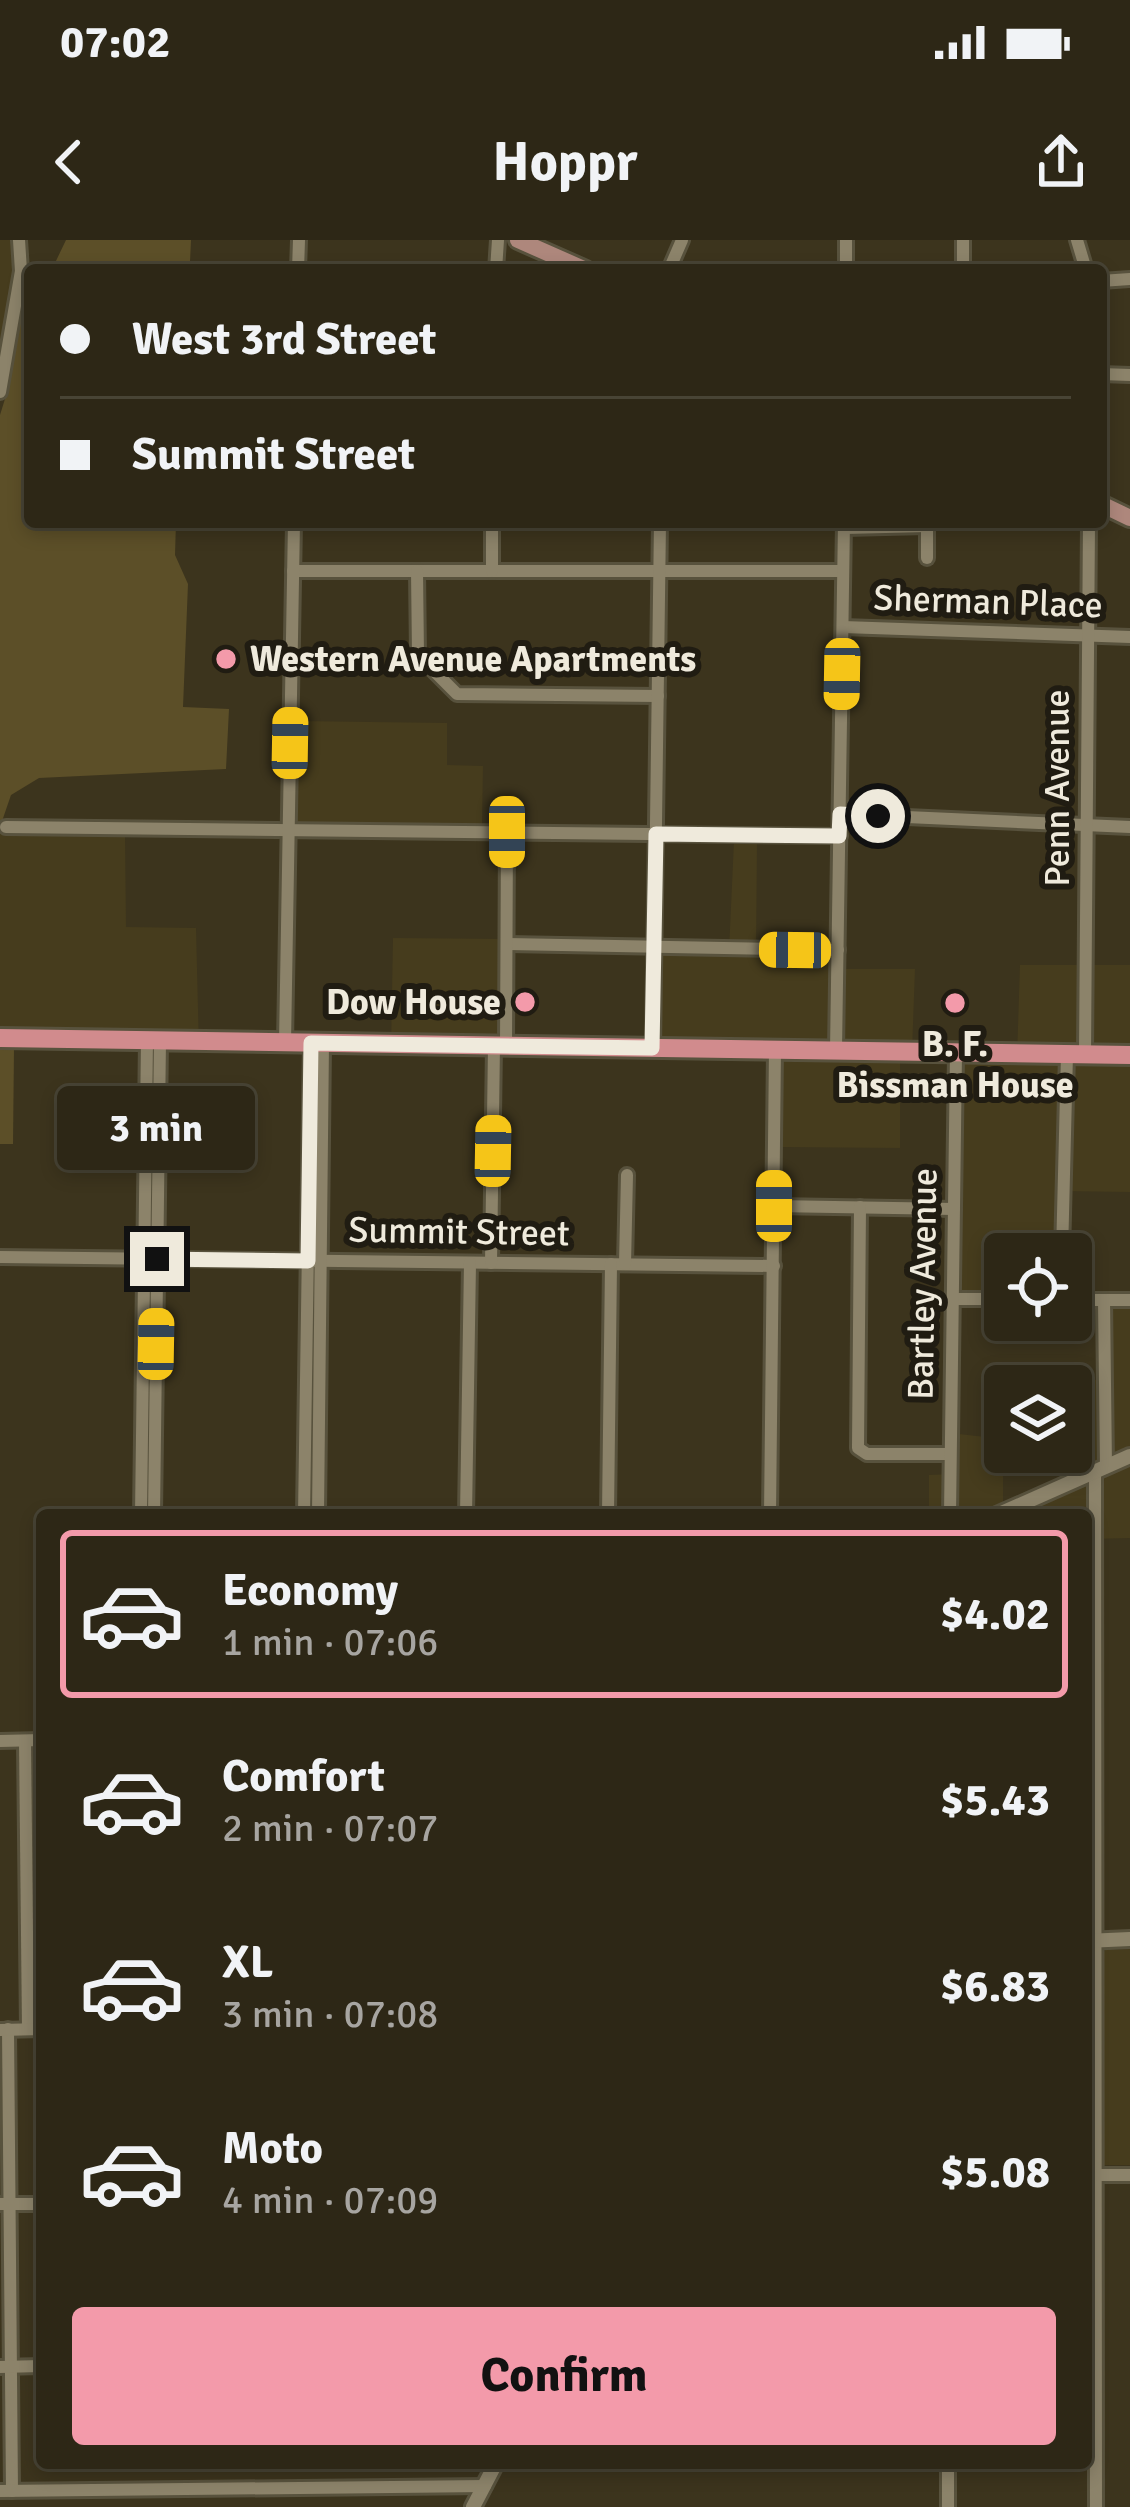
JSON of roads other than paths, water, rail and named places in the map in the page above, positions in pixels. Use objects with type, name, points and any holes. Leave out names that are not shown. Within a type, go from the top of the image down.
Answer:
[{"type":"main road","points":[[518,240],[572,264]]},
{"type":"main road","points":[[0,1038],[1130,1055]]},
{"type":"street","points":[[0,392],[21,271],[19,240]]},
{"type":"street","points":[[285,1043],[294,528]]},
{"type":"street","points":[[492,528],[492,571]]},
{"type":"street","points":[[652,1048],[660,528]]},
{"type":"street","points":[[836,1050],[844,528]]},
{"type":"street","points":[[927,528],[927,558]]},
{"type":"street","name":"Penn Avenue","points":[[1063,1233],[1086,825],[1089,528]]},
{"type":"street","points":[[293,571],[843,571]]},
{"type":"street","points":[[417,571],[418,655],[457,694],[658,696]]},
{"type":"street","name":"Sherman Place","points":[[843,627],[1130,638]]},
{"type":"street","points":[[840,814],[1130,827]]},
{"type":"street","points":[[6,827],[839,836]]},
{"type":"street","points":[[491,1263],[507,944],[507,832]]},
{"type":"street","points":[[507,944],[838,950]]},
{"type":"street","points":[[141,1509],[154,1040]]},
{"type":"street","points":[[317,1043],[318,1509]]},
{"type":"street","points":[[770,1509],[775,1049]]},
{"type":"street","name":"Bartley Avenue","points":[[950,1509],[956,1053]]},
{"type":"street","points":[[608,1509],[618,1264],[627,1175]]},
{"type":"street","points":[[774,1206],[954,1209]]},
{"type":"street","points":[[860,1207],[858,1448],[867,1454],[950,1454]]},
{"type":"street","name":"Summit Street","points":[[0,1257],[774,1266]]},
{"type":"street","points":[[151,1259],[154,1509]]},
{"type":"street","points":[[304,1509],[315,1261]]},
{"type":"street","points":[[466,1509],[470,1263]]},
{"type":"street","points":[[953,1299],[984,1299]]},
{"type":"street","points":[[1092,1300],[1130,1300]]},
{"type":"street","points":[[1092,1889],[1105,1300]]},
{"type":"street","points":[[1010,1509],[1130,1456]]},
{"type":"street","points":[[0,1741],[36,1740]]},
{"type":"street","points":[[25,1741],[35,2029],[4,2030],[6,2491],[485,2486]]},
{"type":"street","points":[[1092,1941],[1130,1940]]},
{"type":"street","points":[[1092,1980],[1097,2174],[1092,2231]]},
{"type":"street","points":[[1097,2174],[1130,2175]]},
{"type":"street","points":[[5,2204],[36,2204]]},
{"type":"street","points":[[1092,2295],[1096,2507]]},
{"type":"street","points":[[6,2367],[36,2366]]},
{"type":"street","points":[[473,2507],[493,2469]]},
{"type":"street","points":[[948,2469],[948,2507]]},
{"type":"place","name":"Western Avenue Apartments","points":[[226,659]]},
{"type":"place","name":"Dow House","points":[[525,1002]]},
{"type":"place","name":"B. F. Bissman House","points":[[955,1003]]}]
